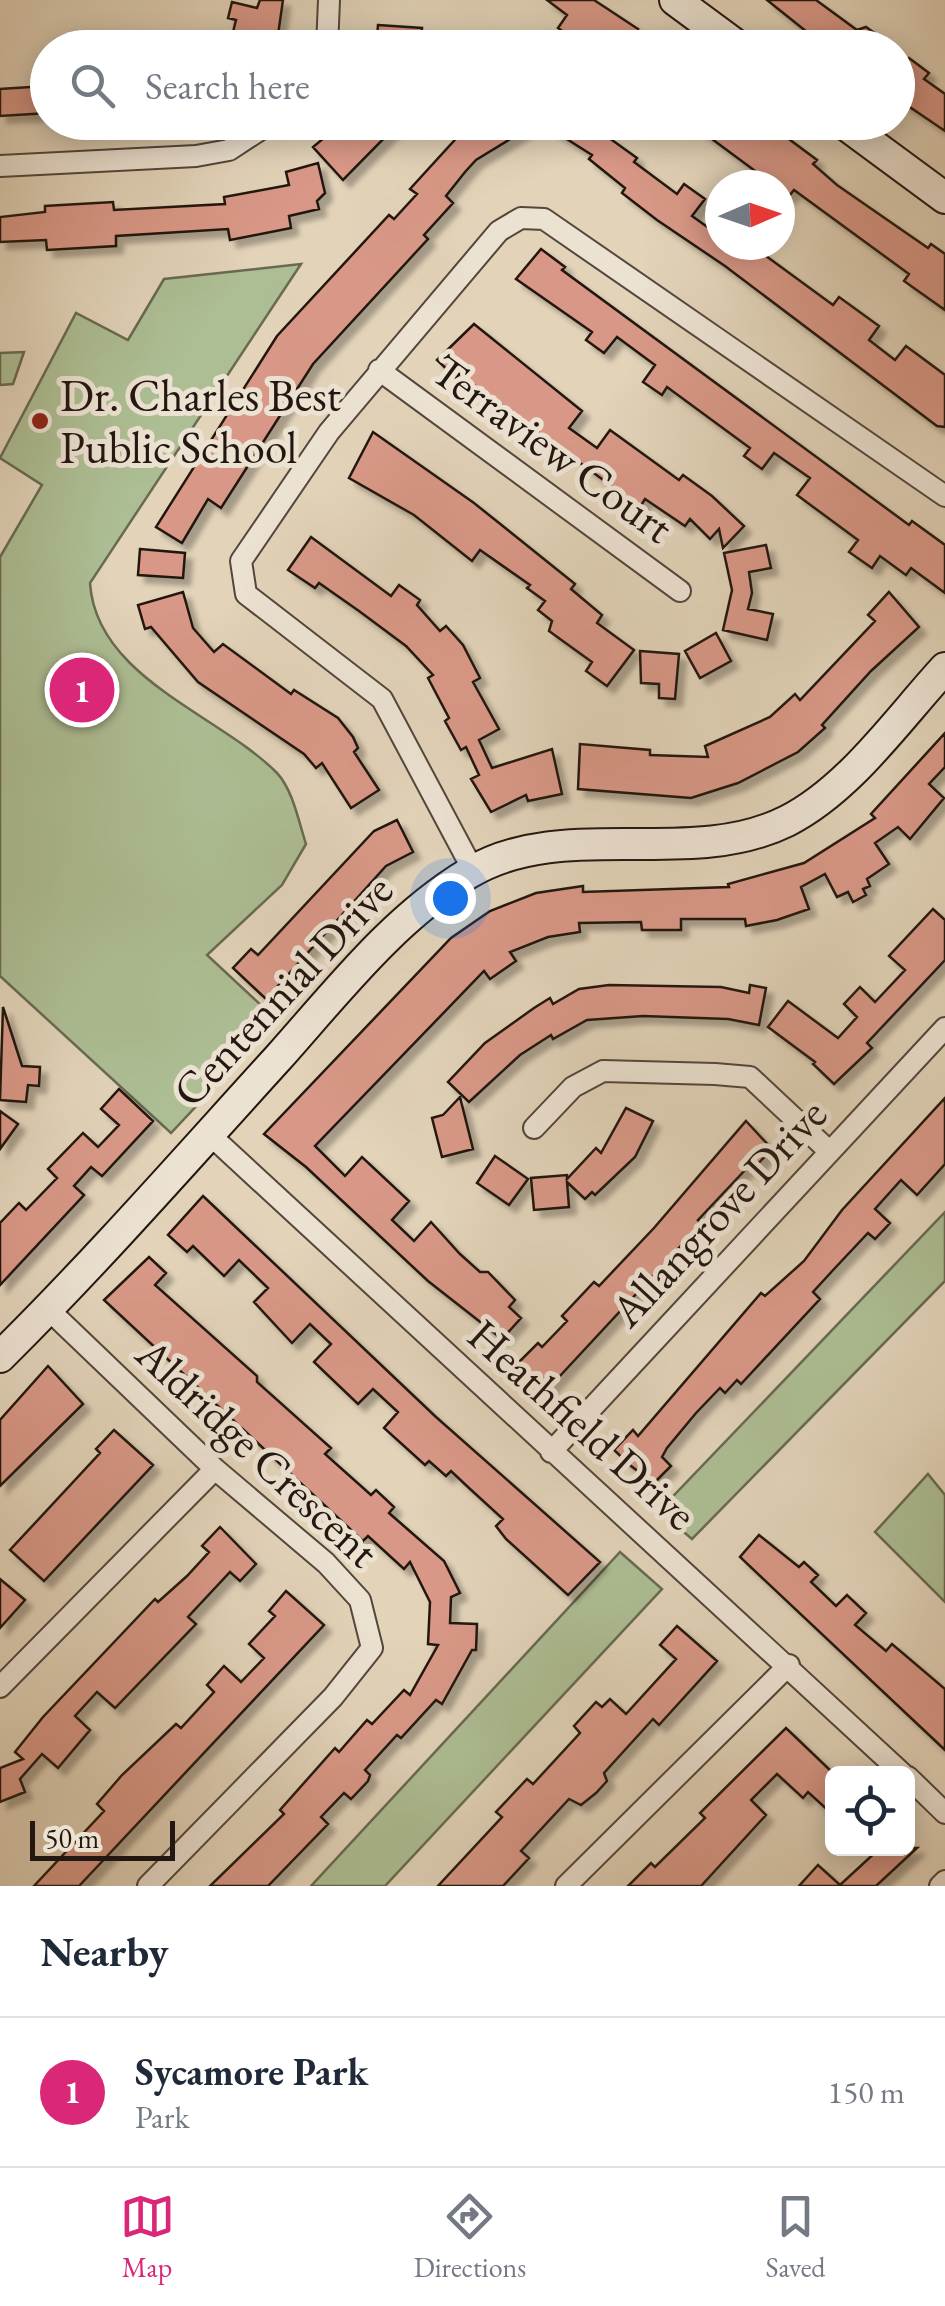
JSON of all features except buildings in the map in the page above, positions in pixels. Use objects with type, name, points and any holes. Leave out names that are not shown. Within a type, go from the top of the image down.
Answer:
[{"type":"street","points":[[327,30],[329,0]]},
{"type":"street","points":[[675,0],[716,30]]},
{"type":"street","points":[[0,166],[196,156],[229,150],[244,140]]},
{"type":"street","points":[[866,140],[945,198]]},
{"type":"street","points":[[473,870],[382,699],[246,594],[240,561],[329,432],[499,231],[520,218],[544,219],[945,496]]},
{"type":"street","name":"Terraview Court","points":[[379,370],[680,591]]},
{"type":"street","name":"Centennial Drive","points":[[0,1357],[362,964],[432,896],[473,870],[547,848],[722,839],[787,821],[838,784],[945,668]]},
{"type":"street","name":"Allangrove Drive","points":[[551,1452],[945,1028]]},
{"type":"street","points":[[534,1128],[573,1087],[602,1071],[715,1074],[750,1077],[829,1151]]},
{"type":"street","name":"Heathfield Drive","points":[[208,1134],[551,1452],[790,1664],[895,1766]]},
{"type":"street","name":"Aldridge Crescent","points":[[48,1309],[215,1469],[326,1563],[360,1600],[372,1648],[333,1698],[148,1886]]},
{"type":"street","points":[[0,1687],[215,1469]]},
{"type":"street","points":[[566,1886],[790,1664]]},
{"type":"street","name":"Heathfield Drive","points":[[915,1785],[945,1813]]},
{"type":"green space","points":[[301,264],[90,583],[97,616],[114,645],[137,670],[253,752],[283,780],[306,844],[282,885],[207,955],[277,1020],[171,1133],[0,976],[0,557],[42,485],[0,458],[76,313],[128,340],[164,279]]},
{"type":"green space","points":[[24,352],[13,384],[0,385],[0,353]]},
{"type":"green space","points":[[945,1212],[945,1281],[692,1539],[659,1511]]},
{"type":"green space","points":[[928,1474],[945,1495],[945,1602],[875,1532]]},
{"type":"green space","points":[[620,1552],[662,1589],[385,1886],[311,1886]]},
{"type":"place","name":"Dr. Charles Best Public School","points":[[40,421]]},
{"type":"place","name":"Sycamore Park","points":[[82,690]]}]
